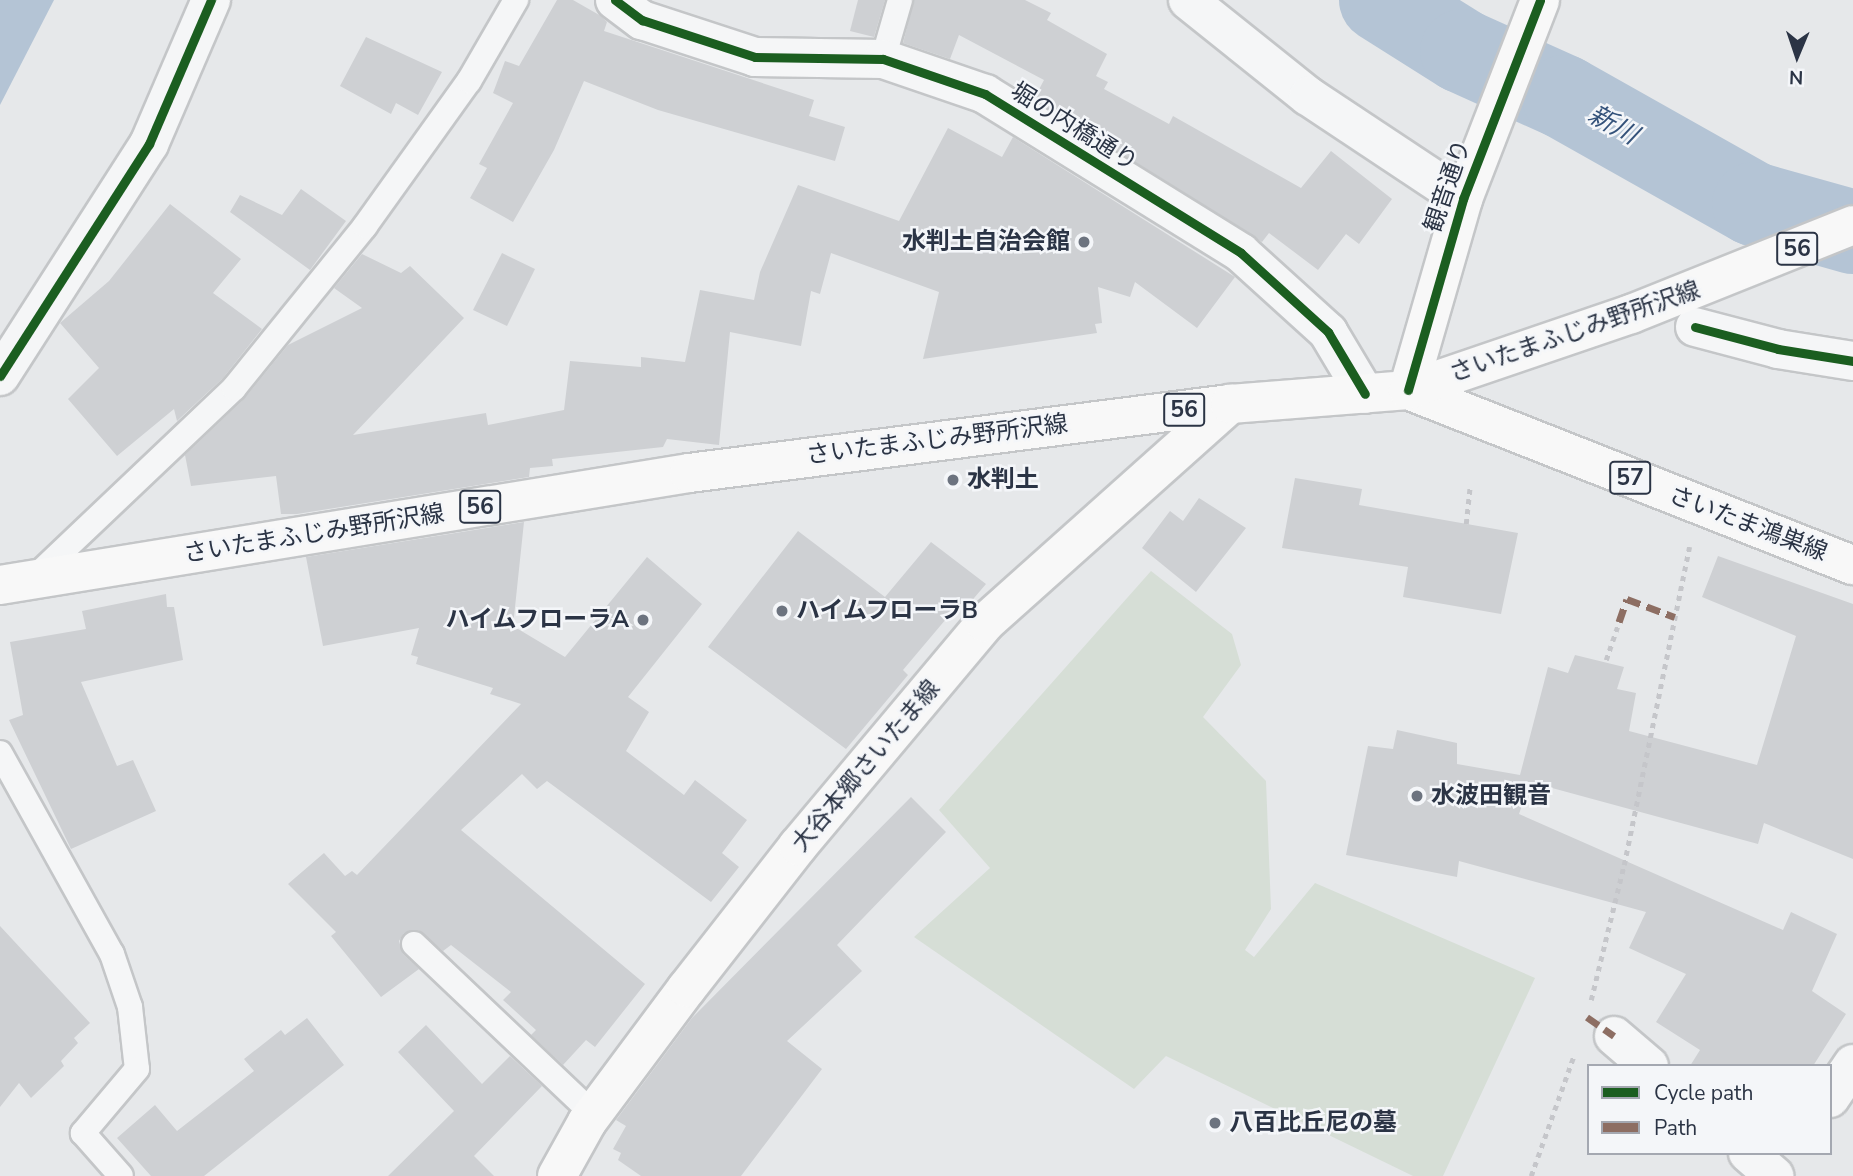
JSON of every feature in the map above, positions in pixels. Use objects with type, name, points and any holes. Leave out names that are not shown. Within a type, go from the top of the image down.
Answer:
[{"type":"main road","name":"観音通り","points":[[1408,390],[1463,199],[1479,152],[1538,6]]},
{"type":"main road","name":"さいたまふじみ野所沢線","points":[[16,582],[689,473],[1230,404],[1408,390],[1740,273],[1853,225]]},
{"type":"main road","name":"さいたま鴻巣線","points":[[1408,390],[1853,565]]},
{"type":"main road","name":"大谷本郷さいたま線","points":[[557,1176],[593,1114],[798,846],[985,623],[1230,404]]},
{"type":"street","points":[[0,376],[149,144],[211,0]]},
{"type":"street","name":"堀の内橋通り","points":[[615,0],[642,20],[754,57],[883,60],[985,94],[1241,253],[1328,332],[1365,394]]},
{"type":"street","points":[[1188,0],[1308,96],[1463,199]]},
{"type":"street","points":[[1695,327],[1779,349],[1853,361]]},
{"type":"street","points":[[1614,1036],[1646,1064]]},
{"type":"street","points":[[1832,1095],[1853,1064]]},
{"type":"street","points":[[1750,1155],[1774,1176]]},
{"type":"street","points":[[1785,1176],[1797,1155]]},
{"type":"lane","points":[[16,582],[234,388],[365,226],[469,81],[516,0]]},
{"type":"lane","points":[[883,60],[900,0]]},
{"type":"lane","points":[[0,753],[112,954],[130,1007],[137,1069],[83,1133],[121,1176]]},
{"type":"lane","points":[[414,943],[593,1114]]},
{"type":"path","points":[[1466,524],[1470,485]]},
{"type":"path","points":[[1624,865],[1698,505]]},
{"type":"path","points":[[1606,660],[1619,622]]},
{"type":"shaded area","points":[[1151,571],[1232,634],[1241,665],[1203,717],[1266,781],[1271,909],[1245,950],[1254,957],[1315,883],[1535,978],[1443,1176],[1413,1176],[1166,1056],[1134,1089],[914,937],[990,868],[939,810]]},
{"type":"water","points":[[0,0],[54,0],[0,105]]},
{"type":"building","points":[[557,0],[573,0],[601,16],[607,22],[604,31],[814,100],[809,116],[845,127],[835,161],[658,110],[584,81],[554,150],[513,222],[470,198],[487,168],[479,164],[513,103],[493,93],[505,61],[519,66]]},
{"type":"building","points":[[858,0],[885,0],[874,37],[850,31]]},
{"type":"building","points":[[914,0],[1025,0],[1051,13],[1047,20],[1107,54],[1096,76],[1108,82],[1104,89],[1169,124],[1173,116],[1301,188],[1331,151],[1392,199],[1359,244],[1346,234],[1318,270],[1269,233],[1262,242],[1034,99],[1044,80],[959,35],[950,59],[903,43]]},
{"type":"building","points":[[366,37],[442,72],[418,115],[396,103],[391,114],[340,86]]},
{"type":"building","points":[[948,128],[1002,157],[1013,137],[1235,277],[1197,328],[1135,282],[1130,297],[1098,287],[1102,323],[1095,324],[1097,333],[923,359],[939,292],[831,253],[820,294],[811,291],[801,346],[730,332],[719,445],[667,439],[663,447],[552,459],[553,466],[530,468],[529,477],[297,514],[281,514],[276,476],[191,486],[185,455],[244,399],[288,345],[362,308],[334,288],[362,254],[401,273],[410,266],[464,318],[353,435],[486,413],[488,425],[564,410],[570,361],[641,367],[641,357],[685,362],[700,290],[754,300],[760,272],[798,185],[899,221]]},
{"type":"building","points":[[301,189],[346,221],[310,270],[230,212],[240,195],[282,215]]},
{"type":"building","points":[[170,204],[241,259],[213,293],[262,329],[223,378],[177,421],[174,409],[117,456],[68,399],[99,368],[60,323],[109,281]]},
{"type":"building","points":[[502,253],[535,269],[507,326],[473,310]]},
{"type":"building","points":[[1295,478],[1362,489],[1359,505],[1518,533],[1501,614],[1403,597],[1408,567],[1282,548]]},
{"type":"building","points":[[1199,498],[1246,528],[1196,592],[1142,548],[1170,511],[1183,521]]},
{"type":"building","points":[[524,522],[513,626],[565,657],[647,557],[702,604],[628,697],[649,712],[626,751],[684,795],[695,780],[747,820],[722,853],[739,867],[711,902],[547,781],[537,789],[522,774],[461,830],[645,984],[595,1047],[586,1040],[563,1065],[531,1035],[536,1030],[503,1000],[511,992],[451,945],[443,951],[418,930],[404,933],[399,941],[403,954],[419,969],[381,997],[331,936],[336,932],[288,884],[324,853],[345,876],[352,871],[357,875],[521,704],[490,694],[493,688],[416,664],[418,657],[411,655],[419,628],[323,646],[306,557]]},
{"type":"building","points":[[798,531],[885,597],[931,542],[986,584],[963,611],[957,606],[903,670],[908,675],[846,749],[708,647]]},
{"type":"building","points":[[1718,556],[1853,604],[1853,859],[1764,823],[1758,844],[1530,782],[1519,814],[1783,930],[1791,912],[1837,934],[1812,991],[1846,1014],[1814,1064],[1691,1064],[1700,1050],[1656,1022],[1686,974],[1629,948],[1646,912],[1459,861],[1457,877],[1346,855],[1368,746],[1393,749],[1397,730],[1457,743],[1457,764],[1520,775],[1548,667],[1568,673],[1575,655],[1624,667],[1617,689],[1636,693],[1629,731],[1757,765],[1796,636],[1702,597]]},
{"type":"building","points":[[166,594],[167,607],[174,607],[183,660],[81,682],[117,766],[133,760],[156,811],[71,849],[9,720],[23,715],[10,642],[86,629],[82,611]]},
{"type":"building","points":[[911,797],[946,832],[837,945],[862,971],[787,1041],[822,1069],[741,1176],[641,1176],[618,1160],[621,1153],[613,1149],[626,1126],[616,1120],[692,1018]]},
{"type":"building","points":[[0,926],[90,1023],[74,1038],[78,1043],[61,1061],[64,1066],[31,1098],[19,1083],[0,1107]]},
{"type":"building","points":[[307,1018],[344,1065],[204,1176],[151,1176],[117,1138],[155,1105],[177,1131],[254,1071],[244,1059],[281,1030],[285,1035]]},
{"type":"building","points":[[426,1025],[482,1084],[510,1056],[542,1086],[474,1156],[494,1176],[388,1176],[454,1111],[398,1052]]},
{"type":"waterway","name":"新川","points":[[1381,0],[1462,51],[1564,97],[1754,204],[1853,232]]},
{"type":"marked path","points":[[1619,622],[1627,599],[1675,617]]},
{"type":"marked path","points":[[1587,1017],[1614,1036]]},
{"type":"cycle path","points":[[0,376],[149,144],[211,0]]},
{"type":"cycle path","points":[[615,0],[642,20],[755,57],[883,59],[985,94],[1241,253],[1328,332],[1365,394]]},
{"type":"cycle path","points":[[1408,390],[1463,199],[1540,0]]},
{"type":"cycle path","points":[[1695,327],[1778,349],[1853,361]]},
{"type":"place","name":"水判土自治会館","points":[[1084,242]]},
{"type":"place","name":"水判土","points":[[953,480]]},
{"type":"place","name":"ハイムフローラB","points":[[782,611]]},
{"type":"place","name":"ハイムフローラA","points":[[643,620]]},
{"type":"place","name":"水波田観音","points":[[1417,796]]},
{"type":"place","name":"八百比丘尼の墓","points":[[1215,1123]]}]
